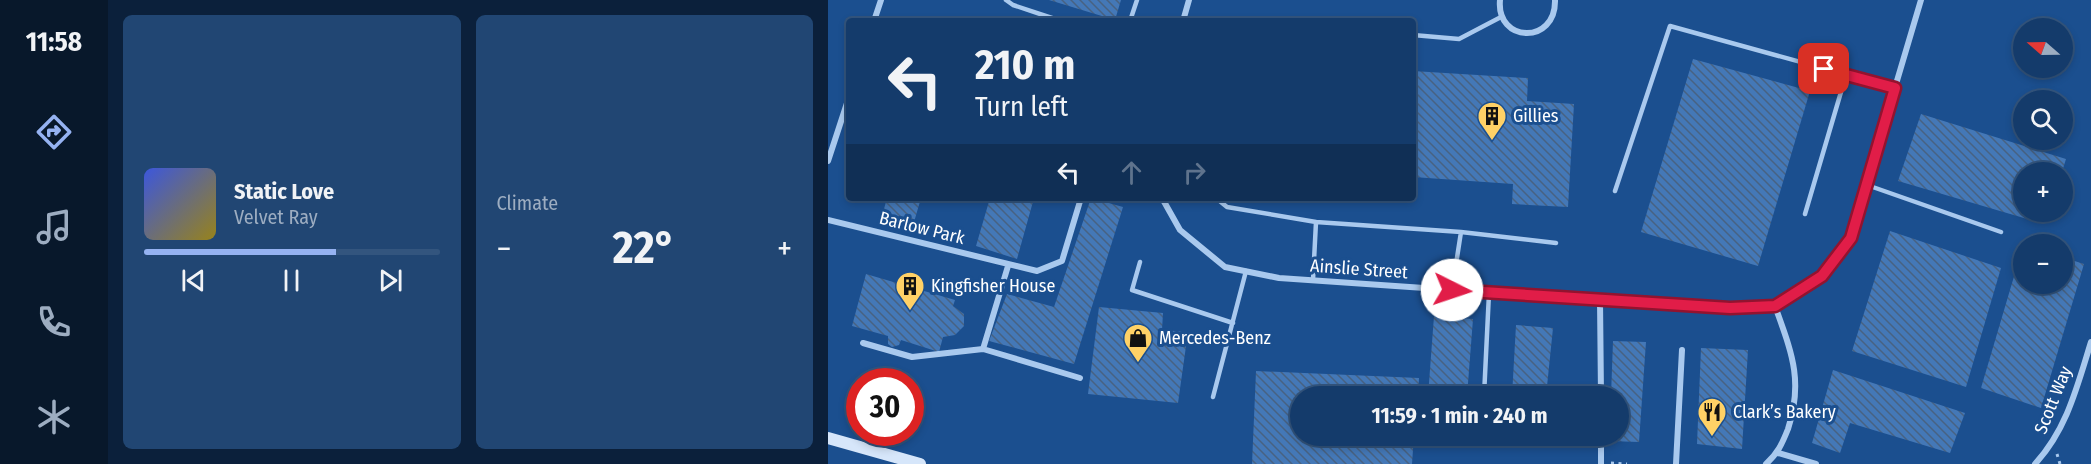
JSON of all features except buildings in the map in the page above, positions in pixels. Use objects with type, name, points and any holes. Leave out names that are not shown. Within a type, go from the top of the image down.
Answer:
[{"type":"main road","points":[[828,438],[921,464]]},
{"type":"street","points":[[875,18],[881,0]]},
{"type":"street","points":[[1184,18],[1189,0]]},
{"type":"street","points":[[1500,0],[1502,17],[1514,30],[1531,33],[1545,27],[1551,20],[1555,0]]},
{"type":"street","points":[[1766,464],[1778,453],[1797,398],[1793,355],[1775,306],[1822,276],[1851,238],[1921,0]]},
{"type":"street","points":[[828,161],[846,106]]},
{"type":"street","name":"Barlow Park","points":[[828,220],[1008,266],[1037,271],[1062,261],[1079,201]]},
{"type":"street","name":"Ainslie Street","points":[[1164,201],[1179,230],[1225,267],[1279,278],[1730,308],[1775,306]]},
{"type":"street","points":[[982,349],[1008,266]]},
{"type":"street","points":[[1600,300],[1600,386]]},
{"type":"street","name":"Scott Way","points":[[2035,464],[2053,444],[2074,396],[2091,342]]},
{"type":"street","points":[[863,343],[912,357],[982,349],[1080,378]]},
{"type":"street","points":[[1676,464],[1682,350]]},
{"type":"street","points":[[1601,446],[1601,464]]},
{"type":"street","points":[[1778,453],[1816,464]]},
{"type":"lane","points":[[1006,0],[1013,5],[1052,18]]},
{"type":"lane","points":[[1131,18],[1137,0]]},
{"type":"lane","points":[[1416,35],[1459,39],[1502,17]]},
{"type":"lane","points":[[1615,191],[1670,26],[1895,88]]},
{"type":"lane","points":[[1805,214],[1846,75]]},
{"type":"lane","points":[[1867,185],[2001,232]]},
{"type":"lane","points":[[1220,201],[1227,207],[1316,222],[1461,232],[1556,243]]},
{"type":"lane","points":[[1313,280],[1316,222]]},
{"type":"lane","points":[[1452,290],[1461,232]]},
{"type":"lane","points":[[1140,262],[1132,290],[1233,323]]},
{"type":"lane","points":[[1214,397],[1246,271]]},
{"type":"lane","points":[[1484,386],[1488,293]]},
{"type":"place","name":"Gillies","points":[[1492,142]]},
{"type":"place","name":"Kingfisher House","points":[[910,312]]},
{"type":"place","name":"Mercedes-Benz","points":[[1138,364]]},
{"type":"place","name":"Clark’s Bakery","points":[[1712,438]]},
{"type":"route","points":[[1452,290],[1730,308],[1775,306],[1822,276],[1851,238],[1895,88],[1824,69]]}]
